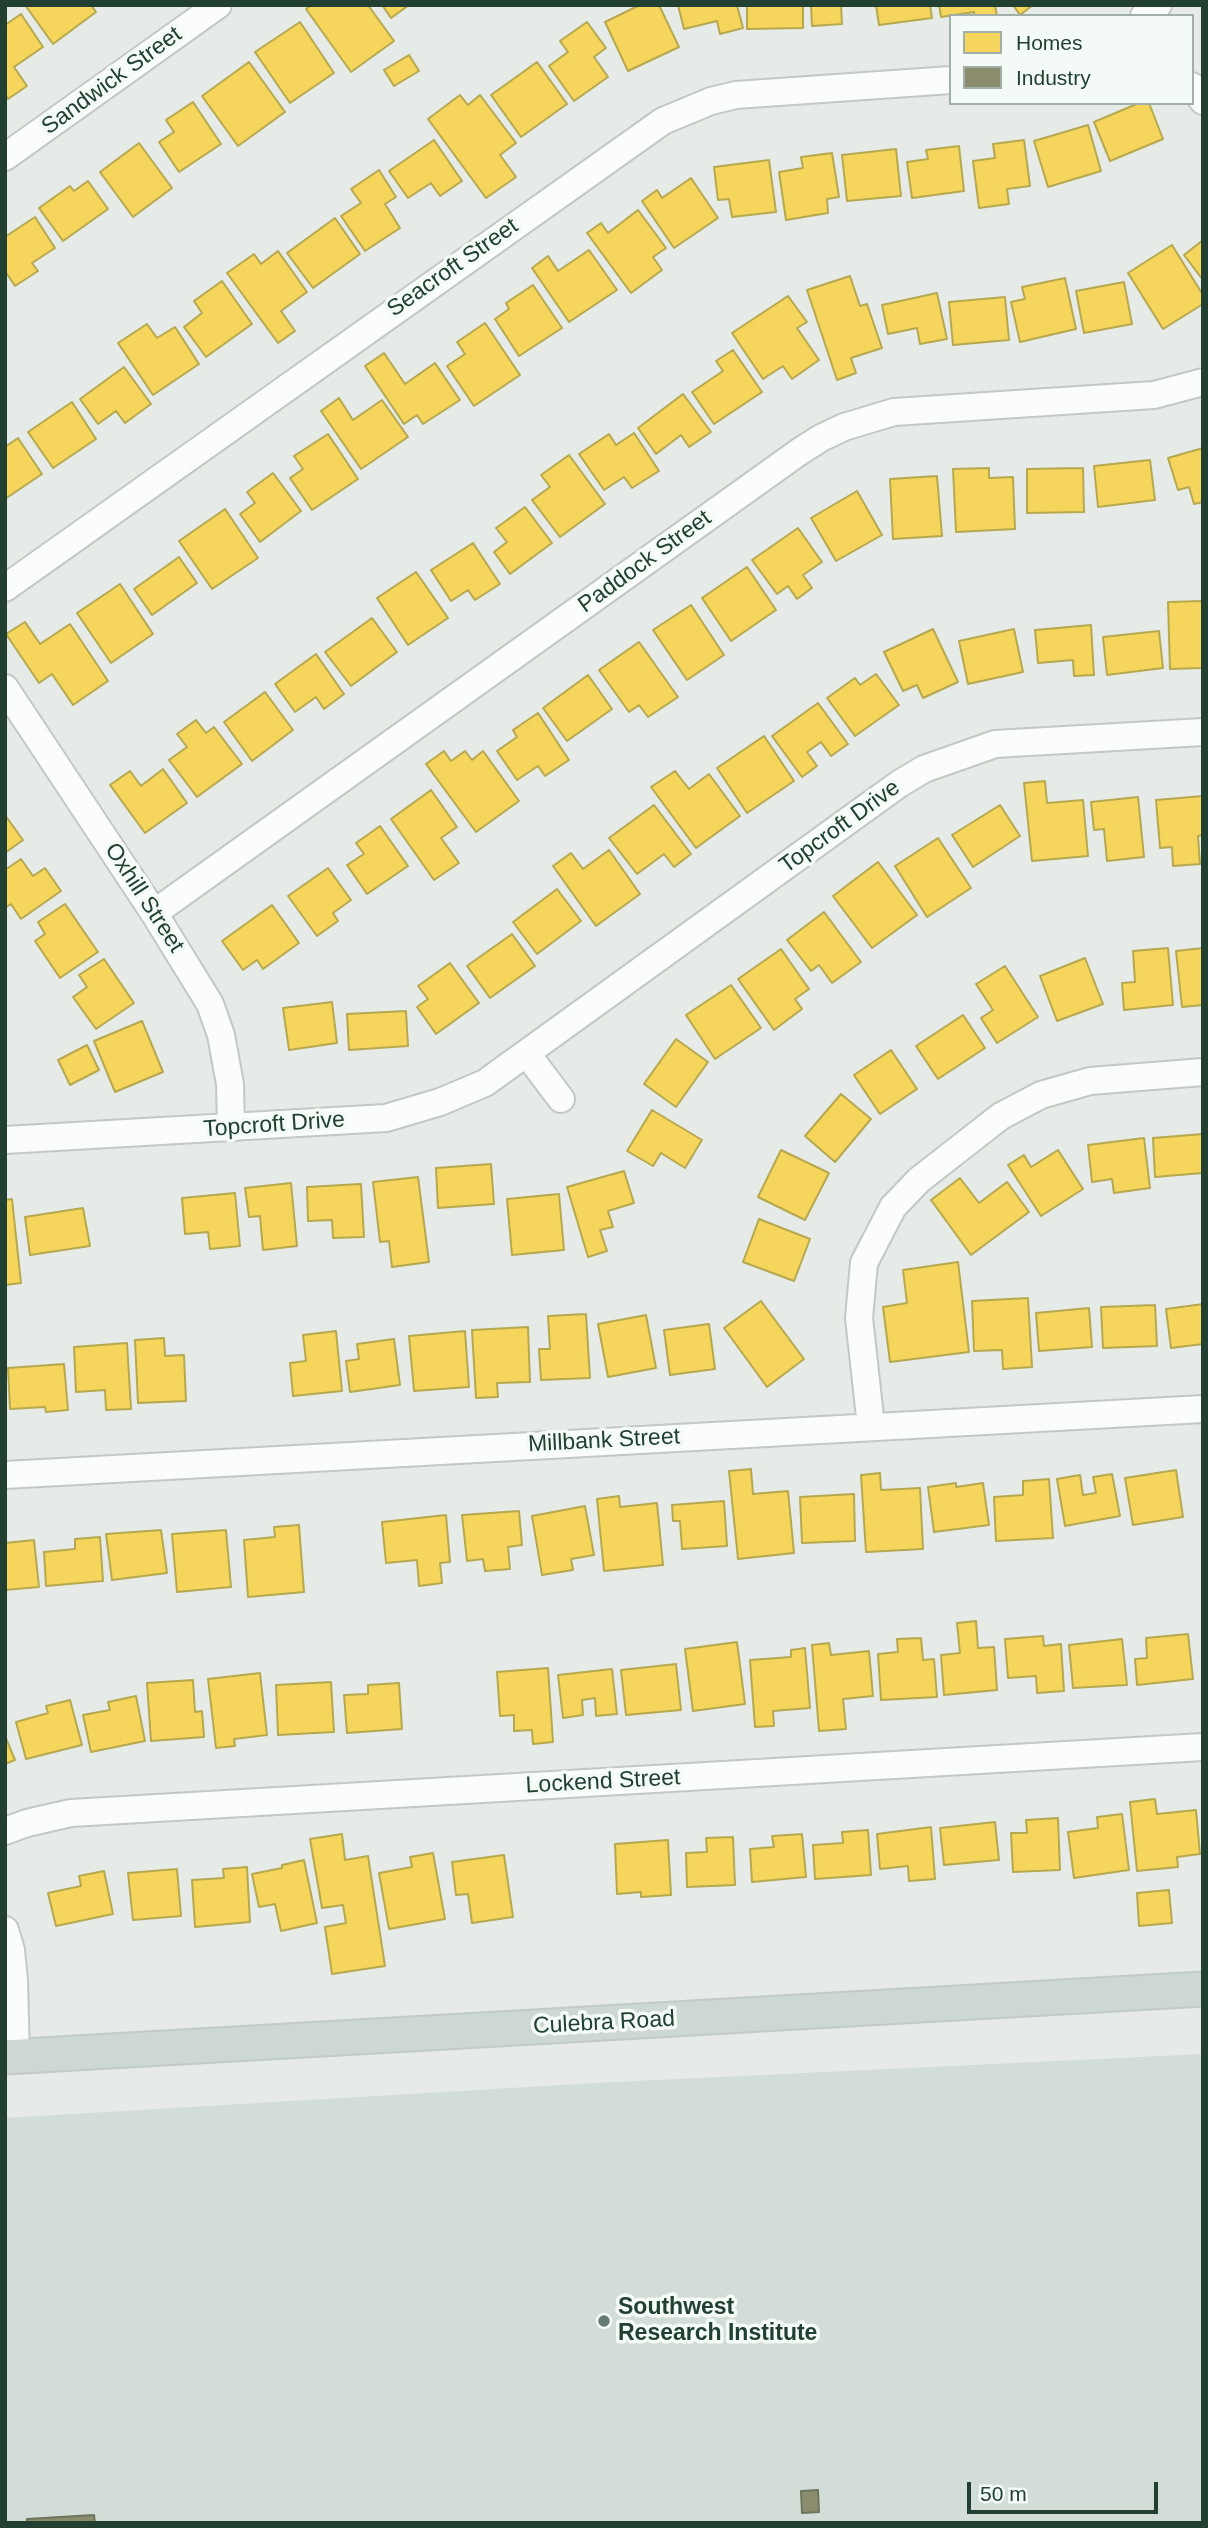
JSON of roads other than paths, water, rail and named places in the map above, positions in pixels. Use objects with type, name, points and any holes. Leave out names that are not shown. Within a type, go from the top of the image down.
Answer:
[{"type":"main road","name":"Culebra Road","points":[[10,2057],[1203,1989]]},
{"type":"street","name":"Sandwick Street","points":[[5,157],[218,5]]},
{"type":"street","name":"Seacroft Street","points":[[5,588],[663,121],[711,101],[736,94],[949,80]]},
{"type":"street","name":"Paddock Street","points":[[155,914],[821,438],[844,427],[894,412],[1154,395],[1203,382]]},
{"type":"street","name":"Oxhill Street","points":[[5,688],[155,914],[210,1004],[221,1035],[230,1084],[231,1128]]},
{"type":"street","name":"Topcroft Drive","points":[[5,1140],[386,1118],[440,1102],[485,1083],[899,784],[924,769],[995,744],[1203,732]]},
{"type":"street","points":[[527,1054],[561,1099]]},
{"type":"street","points":[[871,1426],[859,1318],[864,1263],[893,1207],[919,1180],[1001,1116],[1041,1095],[1090,1081],[1203,1072]]},
{"type":"street","name":"Millbank Street","points":[[5,1475],[1203,1409]]},
{"type":"street","name":"Lockend Street","points":[[5,1831],[71,1813],[1203,1747]]},
{"type":"street","points":[[5,1930],[11,1951],[14,1980],[10,2057]]},
{"type":"place","name":"Southwest Research Institute","points":[[604,2321]]}]
